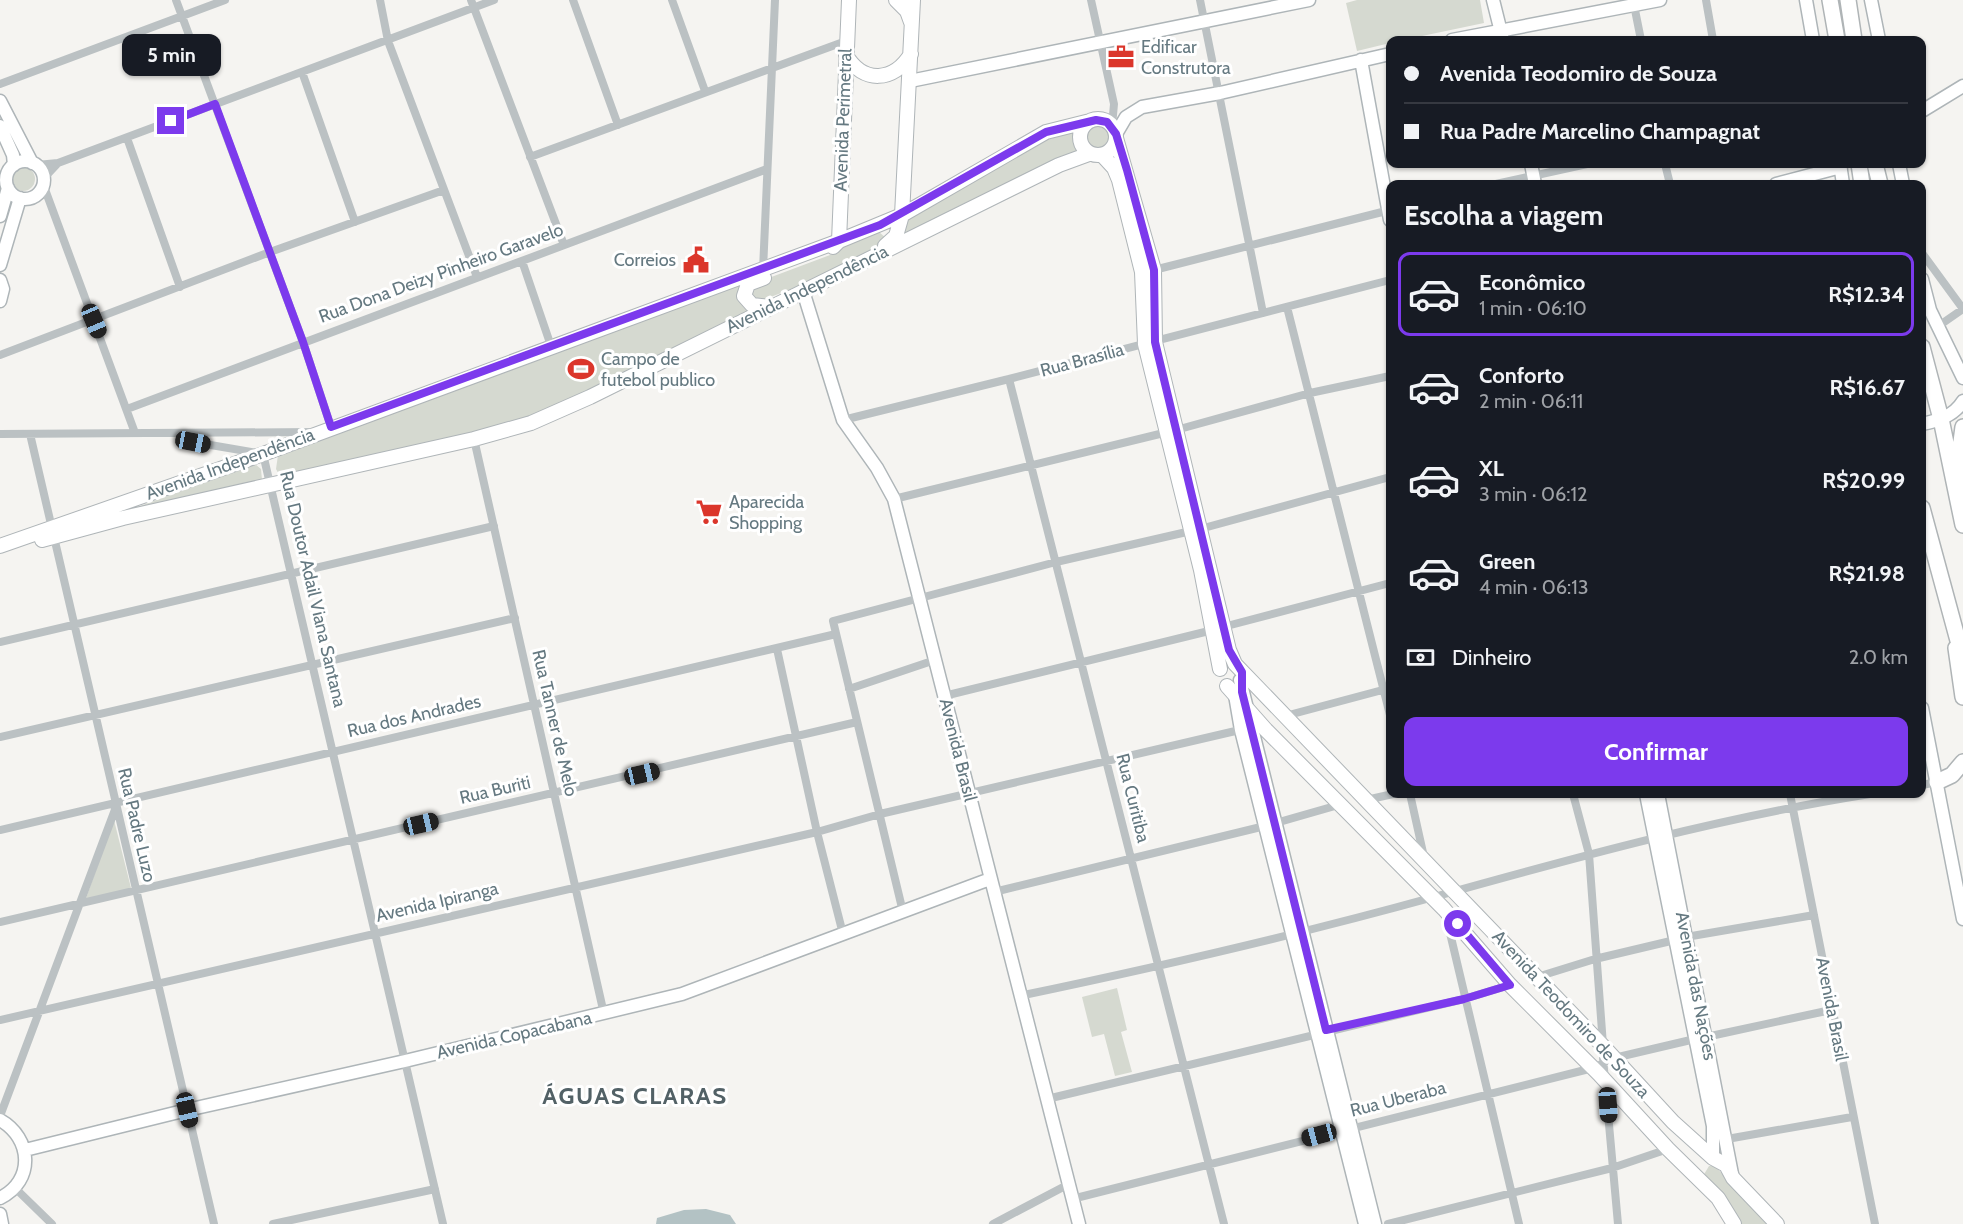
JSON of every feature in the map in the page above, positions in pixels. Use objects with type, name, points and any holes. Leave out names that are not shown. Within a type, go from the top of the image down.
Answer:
[{"type":"highway","points":[[1830,0],[1836,36]]},
{"type":"highway","points":[[1848,0],[1853,36]]},
{"type":"highway","points":[[1926,362],[1941,419],[1963,525]]},
{"type":"highway","points":[[1963,428],[1960,449],[1963,492]]},
{"type":"highway","points":[[1926,523],[1958,633],[1963,659]]},
{"type":"highway","points":[[1958,633],[1955,652],[1963,697]]},
{"type":"highway","points":[[1929,784],[1952,775],[1963,762]]},
{"type":"main road","points":[[849,7],[861,0]]},
{"type":"main road","points":[[896,0],[907,11],[912,24]]},
{"type":"main road","points":[[834,277],[848,265],[884,246],[897,236],[902,215],[913,0]]},
{"type":"main road","name":"Avenida Perimetral","points":[[839,241],[849,7]]},
{"type":"main road","points":[[846,48],[852,65],[872,76],[896,72],[910,54]]},
{"type":"main road","points":[[1148,271],[1114,168],[1083,147],[1081,130],[1090,121],[1102,120],[1115,133],[1148,271],[1150,343],[1218,628],[1236,679],[1221,681],[1218,628]]},
{"type":"main road","name":"Avenida Independência","points":[[0,554],[52,531],[880,225],[902,215],[1046,132],[1090,121]]},
{"type":"main road","points":[[1096,154],[1110,150],[1115,133]]},
{"type":"main road","name":"Avenida Independência","points":[[0,546],[52,531],[273,485],[474,439],[546,417],[1059,165],[1096,154]]},
{"type":"main road","points":[[880,225],[889,237],[884,246]]},
{"type":"main road","points":[[774,305],[764,308],[749,304],[744,298],[745,287],[825,254],[839,241]]},
{"type":"main road","name":"Avenida Teodomiro de Souza","points":[[1236,679],[1246,707],[1444,909],[1510,985],[1713,1158],[1726,1164],[1733,1178],[1777,1224]]},
{"type":"main road","name":"Avenida Teodomiro de Souza","points":[[1236,679],[1285,716],[1603,1046],[1606,1084],[1725,1206],[1734,1224]]},
{"type":"main road","points":[[1703,1183],[1698,1174],[1700,1164],[1713,1158]]},
{"type":"street","points":[[0,434],[183,433],[326,429],[303,342],[176,0]]},
{"type":"street","points":[[0,84],[225,0]]},
{"type":"street","points":[[380,0],[388,40],[477,277]]},
{"type":"street","points":[[14,165],[58,163],[388,40],[471,4],[494,0]]},
{"type":"street","points":[[573,0],[618,125]]},
{"type":"street","points":[[672,0],[705,91]]},
{"type":"street","points":[[763,270],[776,0]]},
{"type":"street","points":[[1090,0],[1114,104],[1115,133]]},
{"type":"street","points":[[1200,0],[1263,313]]},
{"type":"street","points":[[910,81],[1309,0]]},
{"type":"street","points":[[1493,0],[1501,35],[1634,3],[1660,0]]},
{"type":"street","points":[[1706,0],[1712,36]]},
{"type":"street","points":[[1806,0],[1812,36]]},
{"type":"street","points":[[1871,0],[1878,36]]},
{"type":"street","points":[[1634,3],[1640,36]]},
{"type":"street","points":[[471,4],[564,245]]},
{"type":"street","points":[[530,157],[705,91],[772,68],[846,48]]},
{"type":"street","points":[[1115,133],[1126,117],[1142,107],[1220,93],[1386,55]]},
{"type":"street","points":[[1361,60],[1386,192]]},
{"type":"street","points":[[302,72],[355,222]]},
{"type":"street","points":[[1926,109],[1963,86]]},
{"type":"street","points":[[0,101],[43,182],[135,433]]},
{"type":"street","points":[[0,126],[14,165]]},
{"type":"street","points":[[127,138],[180,287]]},
{"type":"street","points":[[20,198],[36,195],[58,163]]},
{"type":"street","points":[[0,216],[8,188],[6,178],[14,165]]},
{"type":"street","points":[[1511,180],[1565,168]]},
{"type":"street","points":[[1789,180],[1830,168]]},
{"type":"street","name":"Rua Dona Deizy Pinheiro Garavelo","points":[[127,409],[767,169]]},
{"type":"street","points":[[8,188],[20,198]]},
{"type":"street","points":[[0,355],[270,252],[444,190]]},
{"type":"street","points":[[0,265],[20,198]]},
{"type":"street","points":[[1148,271],[1249,244],[1386,214]]},
{"type":"street","points":[[1926,258],[1963,309],[1937,327]]},
{"type":"street","points":[[522,261],[551,346]]},
{"type":"street","points":[[0,279],[3,289],[0,301]]},
{"type":"street","name":"Rua Brasília","points":[[843,420],[1386,281]]},
{"type":"street","name":"Avenida Brasil","points":[[803,291],[843,420],[877,468],[894,499],[1079,1224]]},
{"type":"street","points":[[1926,292],[1937,327],[1963,378]]},
{"type":"street","points":[[1287,307],[1358,591],[1386,686]]},
{"type":"street","points":[[894,499],[1171,431],[1310,393],[1386,377]]},
{"type":"street","name":"Rua Curitiba","points":[[1009,379],[1224,1224]]},
{"type":"street","points":[[1926,423],[1941,419],[1954,411],[1963,401]]},
{"type":"street","points":[[183,433],[193,442],[263,454]]},
{"type":"street","name":"Rua Padre Luzo","points":[[30,434],[214,1224]]},
{"type":"street","name":"Rua Tanner de Melo","points":[[474,439],[604,1014]]},
{"type":"street","name":"Rua Doutor Adail Viana Santana","points":[[263,454],[273,485],[443,1224]]},
{"type":"street","points":[[903,912],[833,621],[1056,562],[1195,530],[1386,478]]},
{"type":"street","points":[[0,642],[494,526]]},
{"type":"street","points":[[944,696],[1386,584]]},
{"type":"street","points":[[0,737],[515,618]]},
{"type":"street","name":"Rua dos Andrades","points":[[0,830],[116,805],[836,634]]},
{"type":"street","points":[[777,649],[795,738],[843,934]]},
{"type":"street","points":[[849,689],[935,660]]},
{"type":"street","points":[[1236,679],[1246,729],[1321,1031],[1346,1129],[1375,1224]]},
{"type":"street","points":[[1285,716],[1386,689]]},
{"type":"street","points":[[1246,707],[1246,729]]},
{"type":"street","name":"Rua Buriti","points":[[0,922],[857,722]]},
{"type":"street","name":"Avenida Ipiranga","points":[[0,1020],[817,832],[880,814],[1246,729]]},
{"type":"street","points":[[1926,751],[1929,784],[1963,919]]},
{"type":"street","points":[[1366,800],[1386,796]]},
{"type":"street","points":[[1411,798],[1425,862]]},
{"type":"street","points":[[1574,798],[1589,854],[1603,1046]]},
{"type":"street","name":"Avenida das Nações","points":[[1647,798],[1661,838]]},
{"type":"street","name":"Avenida das Nações","points":[[1658,798],[1661,838],[1701,1038],[1727,1139],[1733,1178]]},
{"type":"street","name":"Avenida Brasil","points":[[1791,798],[1875,1224]]},
{"type":"street","points":[[1019,996],[1157,967],[1432,897],[1589,854],[1792,806],[1844,798]]},
{"type":"street","points":[[994,892],[1270,825],[1342,804]]},
{"type":"street","points":[[0,1198],[15,1188],[25,1170],[25,1150],[16,1132],[0,1118],[38,1010],[116,805]]},
{"type":"street","name":"Avenida Copacabana","points":[[25,1150],[682,994],[990,879]]},
{"type":"street","points":[[1444,909],[1519,1224]]},
{"type":"street","points":[[1537,978],[1595,959],[1681,939],[1814,915]]},
{"type":"street","points":[[1047,1098],[1183,1067],[1321,1031],[1464,999],[1510,985]]},
{"type":"street","name":"Rua Uberaba","points":[[1072,1199],[1701,1038],[1831,1010]]},
{"type":"street","name":"Avenida das Nações","points":[[1701,1038],[1713,1126],[1713,1158]]},
{"type":"street","points":[[1606,1084],[1618,1224]]},
{"type":"street","points":[[1727,1139],[1852,1117]]},
{"type":"street","points":[[1346,1129],[1365,1224]]},
{"type":"street","points":[[1388,1224],[1612,1168],[1668,1149]]},
{"type":"street","points":[[993,1224],[1069,1184]]},
{"type":"street","points":[[15,1188],[52,1224]]},
{"type":"street","points":[[273,1224],[435,1189]]},
{"type":"street","points":[[0,1214],[2,1224]]},
{"type":"shaded area","points":[[1357,0],[1480,0],[1484,23],[1422,36],[1386,36],[1386,44],[1357,51],[1346,3]]},
{"type":"shaded area","points":[[1098,125],[1107,128],[1110,137],[1107,146],[1098,149],[1089,146],[1086,137],[1089,128]]},
{"type":"shaded area","points":[[1077,131],[1078,151],[900,237],[905,221],[1043,141]]},
{"type":"shaded area","points":[[23,167],[28,168],[34,174],[34,184],[28,190],[23,191],[18,190],[12,184],[11,179],[12,174],[18,168]]},
{"type":"shaded area","points":[[879,232],[886,238],[881,244],[798,290],[789,290],[757,302],[748,290],[753,284],[838,252],[843,245]]},
{"type":"shaded area","points":[[741,283],[740,300],[745,308],[754,312],[529,420],[281,478],[276,469],[278,455]]},
{"type":"shaded area","points":[[255,464],[261,469],[262,480],[110,517]]},
{"type":"shaded area","points":[[114,820],[131,888],[89,900],[86,898]]},
{"type":"shaded area","points":[[1117,988],[1127,1030],[1121,1032],[1132,1072],[1115,1076],[1104,1034],[1092,1037],[1082,997]]},
{"type":"shaded area","points":[[1709,1166],[1715,1166],[1768,1224],[1740,1224],[1728,1203],[1703,1176]]},
{"type":"shaded area","points":[[706,1209],[730,1215],[736,1224],[656,1224],[657,1218],[684,1210]]},
{"type":"place","name":"Edificar Construtora","points":[[1121,57]]},
{"type":"place","name":"Correios","points":[[696,260]]},
{"type":"place","name":"Campo de futebol publico","points":[[581,369]]},
{"type":"place","name":"Aparecida Shopping","points":[[709,512]]},
{"type":"district","name":"ÁGUAS CLARAS","points":[[635,1095]]},
{"type":"route","points":[[171,121],[215,104],[303,342],[331,427],[763,270],[880,225],[902,215],[1056,128],[1096,120],[1107,122],[1116,134],[1154,270],[1155,342],[1229,650],[1235,664],[1242,672],[1241,687],[1250,728],[1326,1030],[1464,999],[1510,985],[1458,924]]}]
